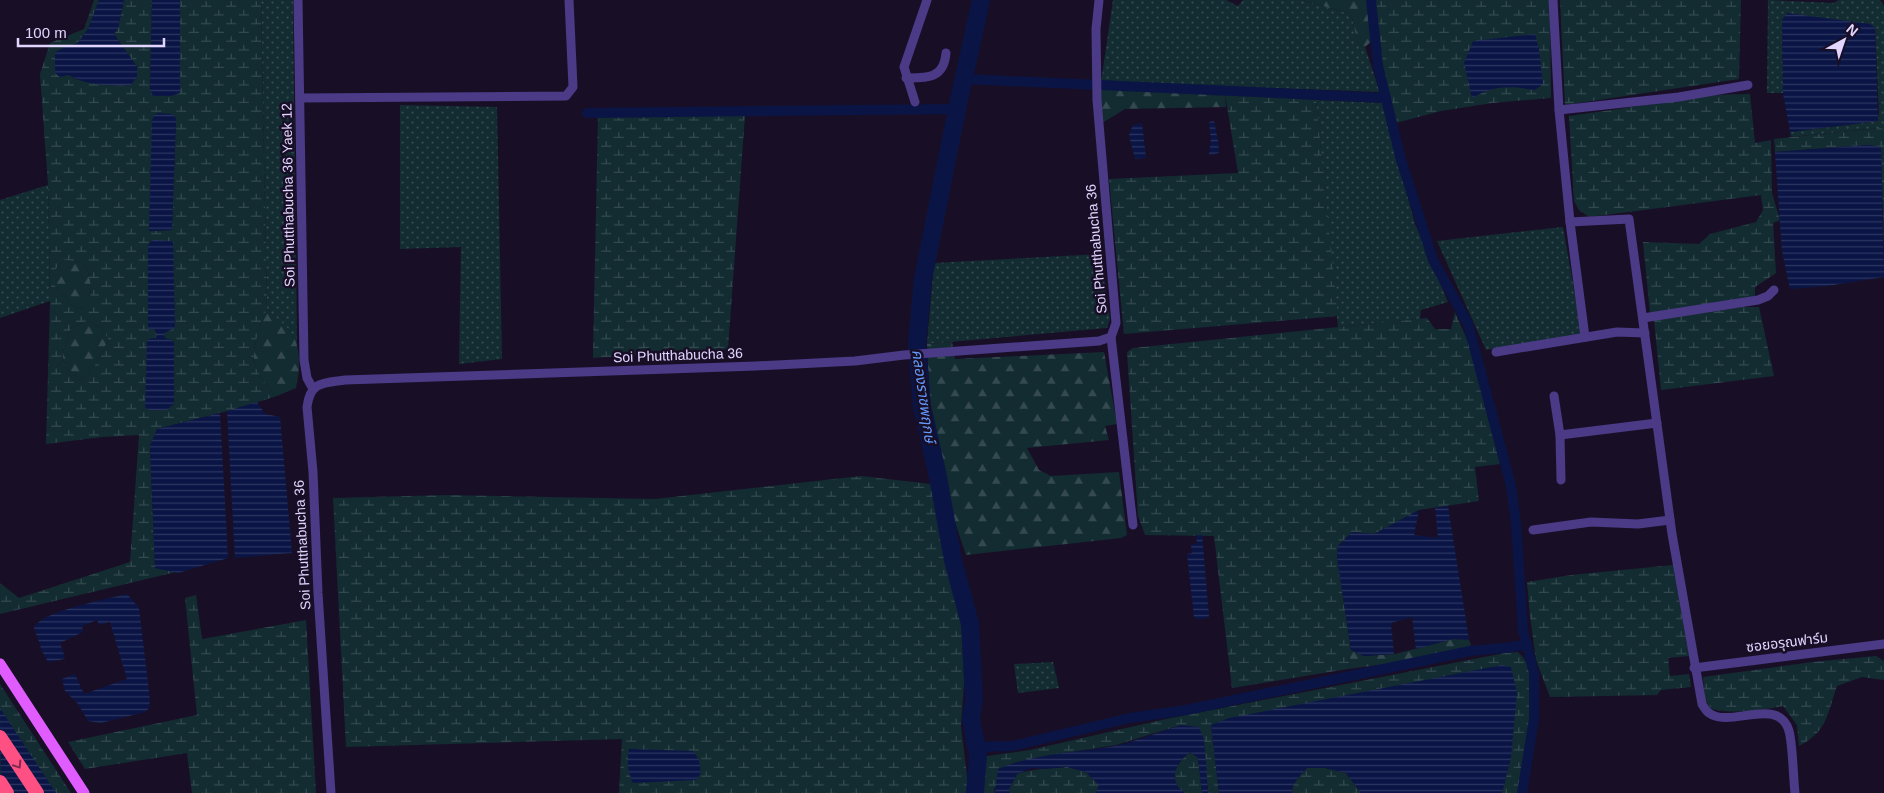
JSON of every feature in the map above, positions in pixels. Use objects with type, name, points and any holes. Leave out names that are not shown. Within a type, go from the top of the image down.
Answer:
[{"type":"highway","points":[[0,736],[37,793]]},
{"type":"highway","points":[[0,782],[7,793]]},
{"type":"main road","points":[[0,664],[84,793]]},
{"type":"street","name":"Soi Phutthabucha 36 Yaek 12","points":[[298,0],[304,360],[307,378],[313,389]]},
{"type":"street","points":[[300,98],[566,96],[573,87],[569,0]]},
{"type":"street","points":[[914,102],[904,67],[927,0]]},
{"type":"street","name":"Soi Phutthabucha 36","points":[[331,793],[318,593],[313,472],[307,407],[308,398],[313,389],[320,383],[346,380],[756,366],[1099,341],[1111,338],[1116,323],[1096,74],[1096,29],[1099,0]]},
{"type":"street","points":[[1553,0],[1570,222],[1585,337]]},
{"type":"street","points":[[906,78],[930,78],[936,75],[945,62],[946,53]]},
{"type":"street","points":[[1560,110],[1679,97],[1748,85]]},
{"type":"street","points":[[1570,222],[1629,219],[1670,520],[1694,668],[1702,704],[1708,713],[1720,718],[1773,714],[1781,718],[1789,730],[1795,793]]},
{"type":"street","points":[[1643,318],[1758,300],[1768,296],[1774,290]]},
{"type":"street","points":[[1496,352],[1617,332],[1645,333]]},
{"type":"street","points":[[1111,338],[1133,525]]},
{"type":"street","points":[[1554,396],[1560,436],[1561,480]]},
{"type":"street","points":[[1560,436],[1657,423]]},
{"type":"street","points":[[1533,530],[1591,522],[1638,524],[1670,520]]},
{"type":"street","name":"ซอยอรุณฟาร์ม","points":[[1694,668],[1884,644]]},
{"type":"green space","points":[[94,0],[99,0],[88,29],[77,44],[67,46],[69,75],[78,80],[137,67],[114,34],[118,28],[124,0],[152,0],[150,90],[180,92],[180,0],[261,0],[267,309],[258,334],[254,359],[259,374],[277,396],[157,429],[150,446],[155,567],[176,572],[0,614],[0,583],[19,598],[130,562],[139,435],[102,437],[46,444],[50,301],[48,185],[40,74],[50,43],[84,29]],"holes":[[[176,118],[172,230],[149,231]],[[64,260],[80,262],[87,268],[91,284],[90,300],[83,309],[73,306],[55,286],[55,270]],[[87,321],[101,327],[108,339],[98,361],[81,379],[65,367],[62,353],[71,328]],[[154,329],[171,329],[164,333],[164,338],[174,343],[174,403],[172,406],[156,338],[157,333]]]},
{"type":"green space","points":[[261,0],[293,0],[297,349],[290,331],[267,309]]},
{"type":"green space","points":[[1113,0],[1226,0],[1238,6],[1243,0],[1302,0],[1351,14],[1358,44],[1365,47],[1380,92],[1101,82]]},
{"type":"green space","points":[[1302,0],[1368,0],[1373,40],[1365,47],[1358,44],[1351,14]]},
{"type":"green space","points":[[1368,0],[1550,0],[1551,98],[1492,103],[1441,111],[1396,123],[1373,40]],"holes":[[[1539,49],[1535,90],[1512,86],[1487,89],[1471,97]]]},
{"type":"green space","points":[[1560,0],[1741,0],[1739,79],[1565,105]]},
{"type":"green space","points":[[1768,0],[1833,3],[1839,0],[1880,0],[1884,6],[1884,129],[1878,128],[1791,137],[1790,132],[1878,121],[1875,28],[1870,24],[1782,20],[1783,93],[1767,93]]},
{"type":"green space","points":[[1100,88],[1225,94],[1226,107],[1125,109],[1102,123]]},
{"type":"green space","points":[[1225,94],[1316,100],[1338,316],[1124,334],[1109,179],[1238,173]]},
{"type":"green space","points":[[1750,94],[1755,143],[1771,140],[1772,193],[1780,220],[1773,223],[1776,273],[1755,287],[1755,297],[1650,313],[1643,242],[1699,244],[1710,234],[1756,222],[1763,210],[1761,195],[1589,217],[1579,210],[1574,201],[1569,116],[1717,95]]},
{"type":"green space","points":[[1316,100],[1383,103],[1415,224],[1448,302],[1421,310],[1420,319],[1338,327]]},
{"type":"green space","points":[[400,105],[497,107],[502,359],[459,364],[461,247],[400,249]]},
{"type":"green space","points":[[598,114],[745,115],[728,349],[593,358]]},
{"type":"green space","points":[[1884,129],[1884,248],[1881,147],[1868,145],[1775,152],[1774,139]]},
{"type":"green space","points":[[48,185],[50,301],[0,318],[0,200]]},
{"type":"green space","points":[[1563,227],[1582,334],[1486,350],[1437,241]]},
{"type":"green space","points":[[1101,254],[1110,319],[1107,328],[927,344],[934,263]]},
{"type":"green space","points":[[64,260],[80,262],[87,268],[91,284],[90,300],[83,309],[73,306],[55,286],[55,270]]},
{"type":"green space","points":[[1741,307],[1759,307],[1774,376],[1661,390],[1654,320]]},
{"type":"green space","points":[[267,309],[282,322],[294,337],[299,359],[296,388],[277,396],[259,374],[254,359],[258,334]]},
{"type":"green space","points":[[1455,312],[1469,344],[1500,464],[1475,467],[1479,501],[1419,510],[1374,534],[1352,532],[1338,546],[1337,557],[1351,650],[1348,669],[1232,688],[1214,536],[1145,535],[1138,516],[1127,352],[1133,348],[1427,318],[1435,329],[1451,329]]},
{"type":"green space","points":[[87,321],[101,327],[108,339],[98,361],[81,379],[65,367],[62,353],[71,328]]},
{"type":"green space","points":[[952,342],[955,359],[1104,352],[1117,424],[1105,426],[1109,440],[1027,448],[1039,470],[1051,476],[1119,472],[1127,535],[1121,538],[966,555],[953,516],[930,403],[927,344]]},
{"type":"green space","points":[[861,476],[931,484],[959,608],[966,656],[961,726],[969,793],[619,793],[622,739],[346,747],[333,498],[448,495],[655,499]]},
{"type":"green space","points":[[1673,565],[1689,656],[1668,658],[1670,676],[1689,674],[1691,687],[1661,690],[1657,695],[1550,697],[1536,660],[1527,582],[1571,575]]},
{"type":"green space","points":[[196,595],[202,639],[306,620],[316,793],[192,793],[187,753],[85,769],[68,742],[197,715],[185,598]]},
{"type":"green space","points":[[1453,639],[1469,640],[1471,645],[1465,650],[1415,660],[1348,669],[1351,650],[1364,656],[1395,654]]},
{"type":"green space","points":[[1518,652],[1526,661],[1529,669],[1532,699],[1518,793],[1502,793],[1511,757],[1211,725],[1219,793],[1208,793],[1204,740],[1181,725],[1116,745],[1013,763],[994,789],[995,793],[983,793],[981,769],[987,756],[1030,750],[1166,719]]},
{"type":"green space","points":[[1876,656],[1884,661],[1884,680],[1862,677],[1837,686],[1821,728],[1809,740],[1799,746],[1797,725],[1783,706],[1738,712],[1711,709],[1705,699],[1703,677],[1812,662]]},
{"type":"green space","points":[[1053,662],[1059,688],[1018,693],[1014,664]]},
{"type":"green space","points":[[0,684],[71,793],[0,793]]},
{"type":"green space","points":[[1190,752],[1198,758],[1202,793],[1184,793],[1176,783],[1176,770],[1183,758]]},
{"type":"green space","points":[[1067,767],[1086,772],[1099,785],[1096,793],[1010,793],[1009,789],[1017,774]]},
{"type":"green space","points":[[1307,768],[1325,768],[1346,773],[1361,793],[1292,793],[1292,789],[1299,776]]},
{"type":"shaded area","points":[[99,0],[124,0],[118,28],[114,34],[137,67],[137,77],[131,85],[91,83],[69,75],[60,77],[55,73],[55,52],[67,46],[77,44],[88,29]]},
{"type":"shaded area","points":[[152,0],[180,0],[180,93],[171,96],[153,96],[150,90]]},
{"type":"shaded area","points":[[1787,13],[1870,24],[1875,28],[1878,121],[1790,132],[1783,93],[1782,20]]},
{"type":"shaded area","points":[[1535,34],[1539,49],[1543,84],[1535,90],[1510,87],[1495,89],[1472,98],[1464,63],[1473,41]]},
{"type":"shaded area","points":[[155,114],[172,114],[176,118],[172,230],[149,231],[152,120]]},
{"type":"shaded area","points":[[1214,121],[1219,153],[1209,155],[1211,139],[1209,122]]},
{"type":"shaded area","points":[[1142,123],[1146,158],[1135,159],[1129,135],[1133,125]]},
{"type":"shaded area","points":[[1868,145],[1881,147],[1884,277],[1827,286],[1790,289],[1782,251],[1775,152]]},
{"type":"shaded area","points":[[154,240],[173,241],[175,328],[164,333],[165,338],[174,343],[174,403],[167,410],[149,410],[145,407],[147,341],[151,338],[156,338],[157,334],[154,329],[148,329],[148,246]]},
{"type":"shaded area","points":[[257,402],[265,414],[280,417],[292,553],[235,558],[227,411]]},
{"type":"shaded area","points":[[220,413],[228,558],[178,573],[155,568],[150,446],[157,429]]},
{"type":"shaded area","points":[[1448,506],[1469,640],[1453,639],[1416,649],[1412,617],[1391,623],[1394,654],[1364,656],[1351,650],[1337,557],[1338,546],[1352,532],[1374,534],[1419,510],[1414,535],[1438,538],[1435,508]]},
{"type":"shaded area","points":[[1196,535],[1202,535],[1209,617],[1199,620],[1194,617],[1187,554],[1192,553],[1191,545],[1197,543]]},
{"type":"shaded area","points":[[127,594],[139,608],[150,700],[149,708],[145,712],[101,723],[88,721],[78,704],[65,691],[62,679],[75,674],[84,694],[127,679],[110,622],[99,625],[97,620],[82,626],[83,632],[60,643],[64,659],[48,662],[40,647],[34,628],[39,622],[61,611]]},
{"type":"shaded area","points":[[1502,665],[1511,667],[1517,693],[1511,757],[1502,793],[1361,793],[1346,773],[1325,768],[1307,768],[1299,776],[1292,789],[1292,793],[1219,793],[1211,725],[1229,718]]},
{"type":"shaded area","points":[[0,708],[56,793],[1,793]]},
{"type":"shaded area","points":[[1181,725],[1199,727],[1204,740],[1208,793],[1202,793],[1198,758],[1190,752],[1180,762],[1175,774],[1177,784],[1184,793],[1096,793],[1099,785],[1086,772],[1067,767],[1032,768],[1017,774],[1009,789],[1010,793],[995,793],[998,769],[1041,757],[1115,746]]},
{"type":"shaded area","points":[[629,749],[693,751],[699,760],[701,773],[696,780],[633,783],[628,766]]},
{"type":"waterway","name":"คลองราชพฤกษ์","points":[[975,793],[978,755],[971,720],[974,699],[970,624],[953,560],[938,477],[922,406],[917,344],[923,279],[981,0]]},
{"type":"waterway","points":[[1371,0],[1378,66],[1401,160],[1433,260],[1468,324],[1511,486],[1516,523],[1523,631],[1534,673],[1534,719],[1522,793]]},
{"type":"waterway","points":[[964,79],[1386,98]]},
{"type":"waterway","points":[[587,113],[957,109]]},
{"type":"waterway","points":[[977,747],[1012,746],[1130,718],[1186,710],[1470,651],[1527,644]]}]
